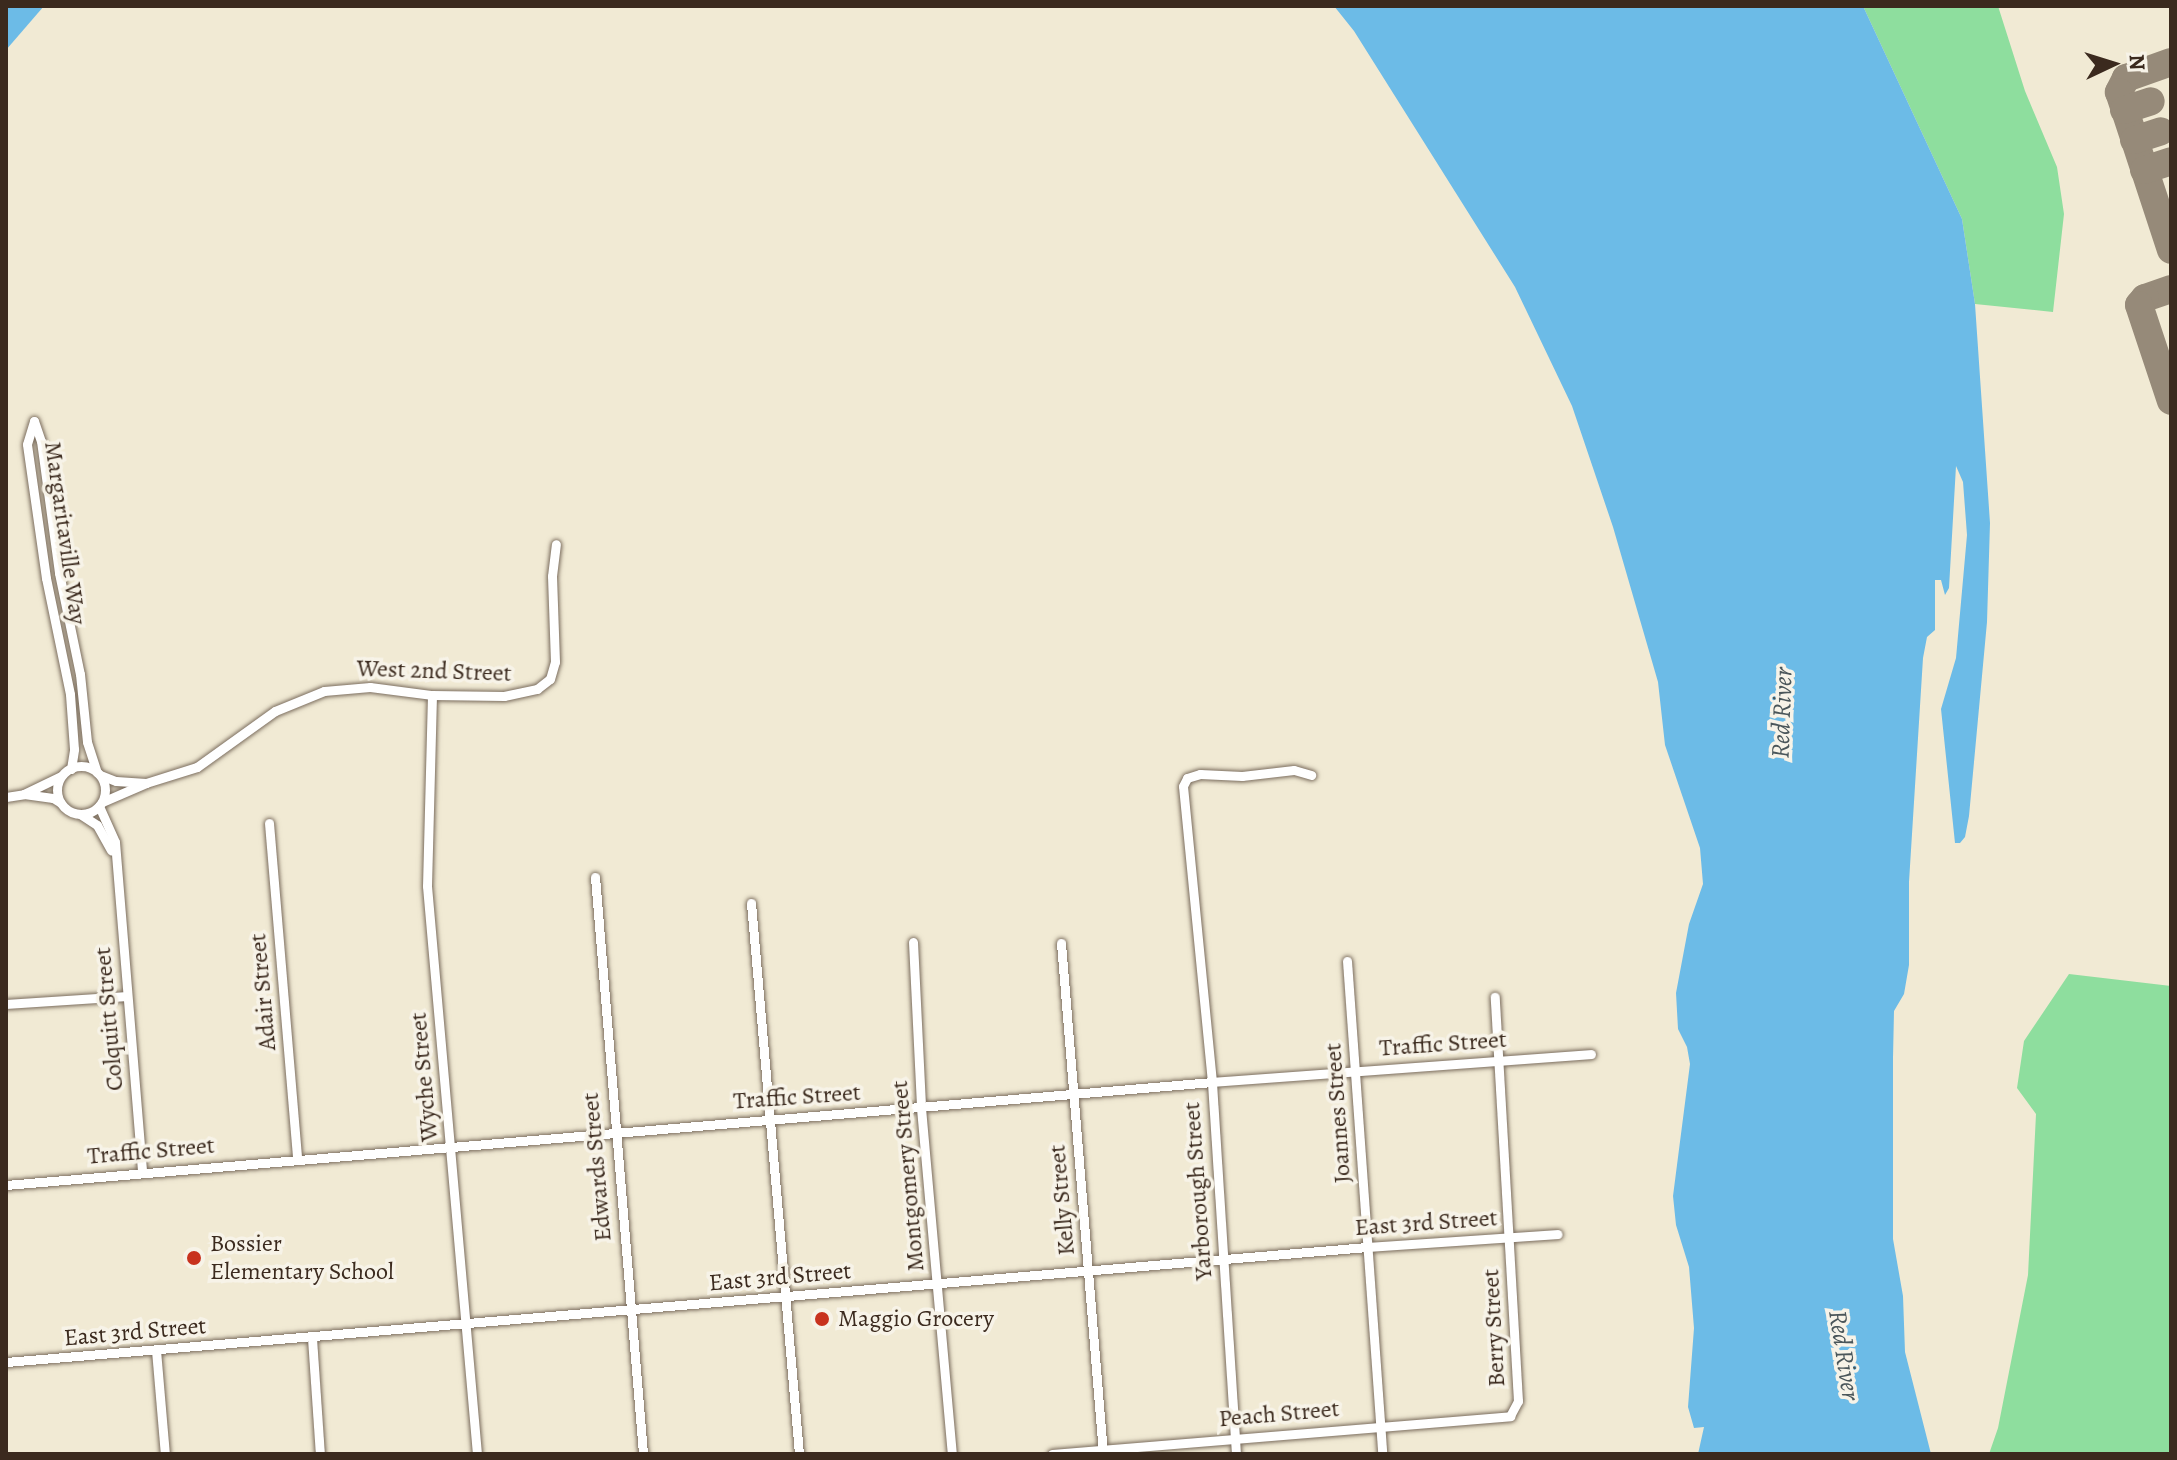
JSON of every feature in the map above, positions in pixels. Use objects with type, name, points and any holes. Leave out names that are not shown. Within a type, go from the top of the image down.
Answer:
[{"type":"street","name":"Margaritaville Way","points":[[67,771],[74,749],[70,694],[46,578],[27,444],[34,421],[41,441],[59,573],[80,674],[87,742],[98,773]]},
{"type":"street","name":"West 2nd Street","points":[[100,804],[146,783],[197,767],[275,711],[304,697],[361,687],[432,695],[510,696],[537,689],[550,679],[555,662],[552,576],[556,544]]},
{"type":"street","name":"Wyche Street","points":[[432,695],[427,886],[477,1454]]},
{"type":"street","points":[[6,797],[24,794],[53,798],[79,814],[100,804],[105,789],[98,773],[83,766],[24,794]]},
{"type":"street","name":"Yarborough Street","points":[[1236,1454],[1212,1082],[1184,804],[1185,780],[1200,774],[1242,776],[1294,770],[1311,775]]},
{"type":"street","points":[[61,803],[58,788],[67,771]]},
{"type":"street","name":"West 2nd Street","points":[[98,773],[116,781],[146,783]]},
{"type":"street","name":"Colquitt Street","points":[[100,804],[115,842],[142,1173]]},
{"type":"street","name":"Colquitt Street","points":[[79,814],[104,833],[115,861]]},
{"type":"street","name":"Adair Street","points":[[269,823],[297,1159]]},
{"type":"street","name":"Edwards Street","points":[[595,877],[643,1454]]},
{"type":"street","points":[[751,903],[799,1454]]},
{"type":"street","name":"Montgomery Street","points":[[913,942],[921,1108],[952,1454]]},
{"type":"street","name":"Kelly Street","points":[[1061,943],[1103,1452]]},
{"type":"street","name":"Joannes Street","points":[[1347,961],[1382,1454]]},
{"type":"street","points":[[6,1004],[127,996]]},
{"type":"street","name":"Berry Street","points":[[1495,997],[1518,1401],[1510,1416]]},
{"type":"street","name":"Traffic Street","points":[[6,1185],[1212,1082],[1591,1054]]},
{"type":"street","name":"East 3rd Street","points":[[6,1362],[1089,1270],[1558,1234]]},
{"type":"street","points":[[312,1338],[320,1454]]},
{"type":"street","points":[[156,1350],[165,1454]]},
{"type":"street","name":"Peach Street","points":[[1052,1454],[1510,1416]]},
{"type":"green space","points":[[1863,6],[1998,6],[2025,91],[2057,167],[2064,214],[2053,312],[1975,304],[1962,219]]},
{"type":"green space","points":[[2069,974],[2171,986],[2171,1454],[1989,1454],[1998,1428],[2028,1275],[2036,1114],[2017,1088],[2024,1041]]},
{"type":"water","points":[[6,6],[44,6],[6,50]]},
{"type":"water","name":"Red River","points":[[1334,6],[1863,6],[1962,219],[1975,304],[1990,523],[1987,622],[1969,816],[1965,837],[1960,843],[1955,843],[1941,709],[1956,658],[1967,535],[1963,482],[1956,466],[1949,588],[1945,595],[1941,580],[1935,580],[1935,630],[1927,637],[1923,658],[1909,882],[1909,965],[1904,994],[1894,1011],[1893,1239],[1903,1296],[1905,1352],[1931,1454],[1698,1454],[1704,1427],[1694,1428],[1688,1407],[1694,1328],[1689,1267],[1676,1225],[1673,1196],[1690,1064],[1687,1047],[1678,1029],[1676,993],[1689,924],[1703,884],[1700,848],[1665,745],[1658,682],[1613,527],[1572,406],[1515,287],[1354,31]]},
{"type":"taxiway","points":[[2171,62],[2126,78],[2119,92],[2171,250]]},
{"type":"taxiway","points":[[2124,110],[2151,101]]},
{"type":"taxiway","points":[[2134,140],[2161,131]]},
{"type":"taxiway","points":[[2144,170],[2171,161]]},
{"type":"taxiway","points":[[2171,289],[2145,298],[2139,305],[2171,401]]},
{"type":"place","name":"Bossier Elementary School","points":[[194,1258]]},
{"type":"place","name":"Maggio Grocery","points":[[822,1319]]}]
